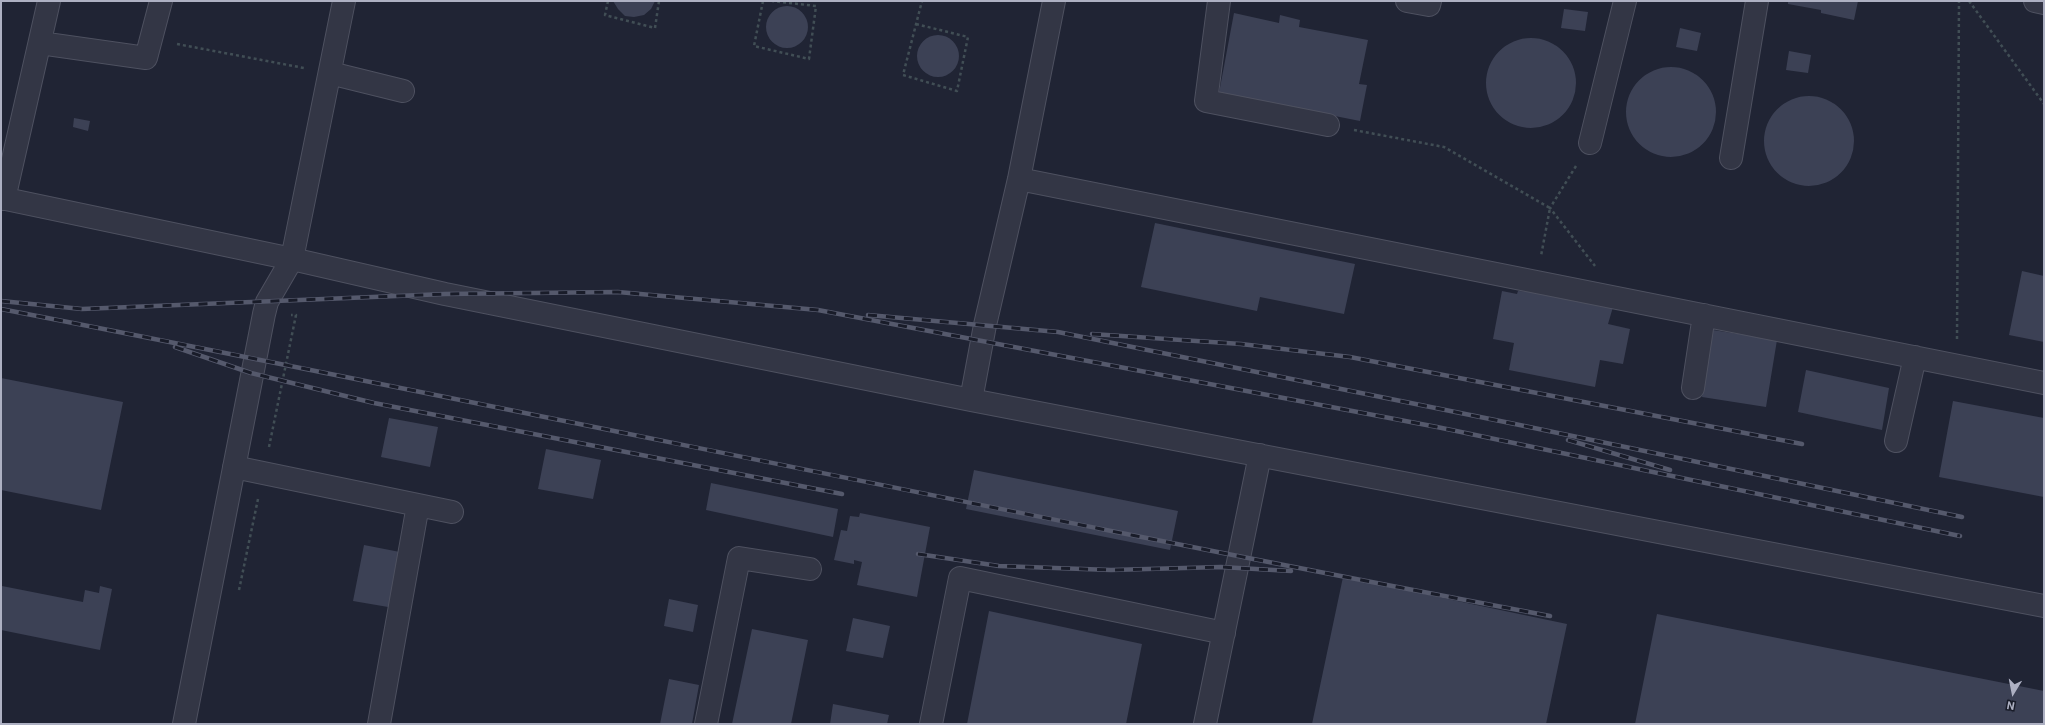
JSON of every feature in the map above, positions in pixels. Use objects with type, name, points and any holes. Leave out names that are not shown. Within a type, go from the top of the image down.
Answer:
[{"type":"lane","points":[[49,1],[3,198],[292,259],[445,294],[971,400],[2044,606]]},
{"type":"lane","points":[[40,43],[146,58],[162,1]]},
{"type":"lane","points":[[184,724],[267,302],[292,259],[344,1]]},
{"type":"lane","points":[[1219,1],[1206,101],[1328,126]]},
{"type":"lane","points":[[1407,1],[1430,5],[1430,1]]},
{"type":"lane","points":[[1590,143],[1625,1]]},
{"type":"lane","points":[[1732,158],[1757,1]]},
{"type":"lane","points":[[2035,1],[2044,3]]},
{"type":"lane","points":[[971,400],[985,325],[1019,179],[1050,2]]},
{"type":"lane","points":[[330,73],[403,91]]},
{"type":"lane","points":[[1019,179],[2044,383]]},
{"type":"lane","points":[[1693,388],[1704,315]]},
{"type":"lane","points":[[1896,441],[1916,357]]},
{"type":"lane","points":[[1205,724],[1260,455]]},
{"type":"lane","points":[[234,467],[452,512]]},
{"type":"lane","points":[[379,724],[418,505]]},
{"type":"lane","points":[[706,724],[739,558],[810,569]]},
{"type":"lane","points":[[931,724],[960,578],[1224,633]]},
{"type":"path","points":[[608,1],[605,15],[655,28],[659,1]]},
{"type":"path","points":[[763,1],[754,46],[809,59],[816,6],[772,1]]},
{"type":"path","points":[[916,24],[968,37],[957,91],[903,75],[916,24],[922,1]]},
{"type":"path","points":[[1957,366],[1958,1]]},
{"type":"path","points":[[1969,1],[2044,104]]},
{"type":"path","points":[[151,39],[330,73]]},
{"type":"path","points":[[1328,126],[1444,147],[1550,208],[1620,298]]},
{"type":"path","points":[[1536,282],[1550,208],[1590,143]]},
{"type":"building","points":[[613,1],[655,1],[651,9],[644,15],[634,17],[625,16]]},
{"type":"building","points":[[1788,1],[1858,1],[1854,20],[1821,13],[1821,10],[1788,4]]},
{"type":"building","points":[[783,6],[791,6],[799,9],[805,15],[808,27],[805,39],[799,45],[791,48],[783,48],[775,45],[769,39],[766,31],[766,23],[769,15],[775,9]]},
{"type":"building","points":[[1564,9],[1588,12],[1585,31],[1561,28]]},
{"type":"building","points":[[1234,13],[1279,23],[1280,15],[1300,20],[1299,27],[1368,40],[1359,84],[1367,85],[1360,121],[1219,93]]},
{"type":"building","points":[[1680,28],[1701,33],[1697,51],[1676,47]]},
{"type":"building","points":[[934,35],[942,35],[953,41],[959,52],[959,60],[953,71],[942,77],[934,77],[923,71],[917,60],[917,52],[923,41]]},
{"type":"building","points":[[1531,38],[1548,41],[1563,51],[1573,66],[1576,83],[1573,100],[1563,115],[1548,125],[1531,128],[1514,125],[1499,115],[1489,100],[1486,83],[1489,66],[1499,51],[1514,41]]},
{"type":"building","points":[[1789,51],[1811,55],[1808,73],[1786,70]]},
{"type":"building","points":[[1671,67],[1688,70],[1703,80],[1713,95],[1716,112],[1713,129],[1703,144],[1688,154],[1671,157],[1654,154],[1639,144],[1629,129],[1626,112],[1629,95],[1639,80],[1654,70]]},
{"type":"building","points":[[1809,96],[1826,99],[1841,109],[1851,124],[1854,141],[1851,158],[1841,173],[1826,183],[1809,186],[1792,183],[1777,173],[1767,158],[1764,141],[1767,124],[1777,109],[1792,99]]},
{"type":"building","points":[[74,118],[90,121],[88,131],[73,127]]},
{"type":"building","points":[[1155,223],[1355,264],[1344,314],[1260,297],[1257,311],[1141,287]]},
{"type":"building","points":[[2022,271],[2044,276],[2044,342],[2009,335]]},
{"type":"building","points":[[1502,291],[1517,294],[1518,291],[1539,292],[1613,307],[1608,324],[1630,329],[1623,364],[1600,360],[1595,387],[1509,370],[1514,343],[1493,339]]},
{"type":"building","points":[[1713,330],[1777,340],[1766,407],[1702,397]]},
{"type":"building","points":[[1806,370],[1889,388],[1882,430],[1798,412]]},
{"type":"building","points":[[1,378],[123,402],[101,510],[1,490]]},
{"type":"building","points":[[1953,401],[2044,418],[2044,497],[1939,477]]},
{"type":"building","points":[[389,418],[438,427],[430,467],[381,457]]},
{"type":"building","points":[[546,449],[601,460],[593,499],[538,489]]},
{"type":"building","points":[[974,470],[1178,511],[1170,550],[966,509]]},
{"type":"building","points":[[711,483],[838,509],[833,537],[706,510]]},
{"type":"building","points":[[860,513],[930,527],[917,597],[857,585],[862,562],[854,560],[854,564],[834,560],[841,530],[847,531],[850,516],[859,517]]},
{"type":"building","points":[[364,545],[405,553],[394,608],[353,601]]},
{"type":"building","points":[[1343,577],[1567,624],[1546,724],[1312,724]]},
{"type":"building","points":[[2,586],[83,602],[85,590],[99,593],[100,586],[112,589],[100,650],[1,630]]},
{"type":"building","points":[[669,599],[698,605],[693,632],[664,626]]},
{"type":"building","points":[[989,611],[1142,644],[1126,724],[967,724]]},
{"type":"building","points":[[1657,614],[2044,691],[2044,724],[1635,724]]},
{"type":"building","points":[[853,618],[890,626],[883,658],[846,651]]},
{"type":"building","points":[[752,629],[808,640],[791,724],[732,724]]},
{"type":"building","points":[[669,679],[699,685],[692,724],[660,724]]},
{"type":"building","points":[[833,704],[889,715],[887,724],[830,724]]},
{"type":"railway","points":[[1,301],[82,309],[445,294],[618,292],[818,310],[1437,427],[1960,536]]},
{"type":"railway","points":[[1,309],[969,503],[1550,616]]},
{"type":"railway","points":[[868,315],[1058,332],[1510,423],[1962,517]]},
{"type":"railway","points":[[1092,334],[1241,344],[1350,357],[1802,444]]},
{"type":"railway","points":[[175,347],[251,373],[374,403],[842,494]]},
{"type":"railway","points":[[1568,440],[1670,470]]},
{"type":"railway","points":[[918,554],[999,566],[1111,570],[1221,567],[1291,571]]}]
